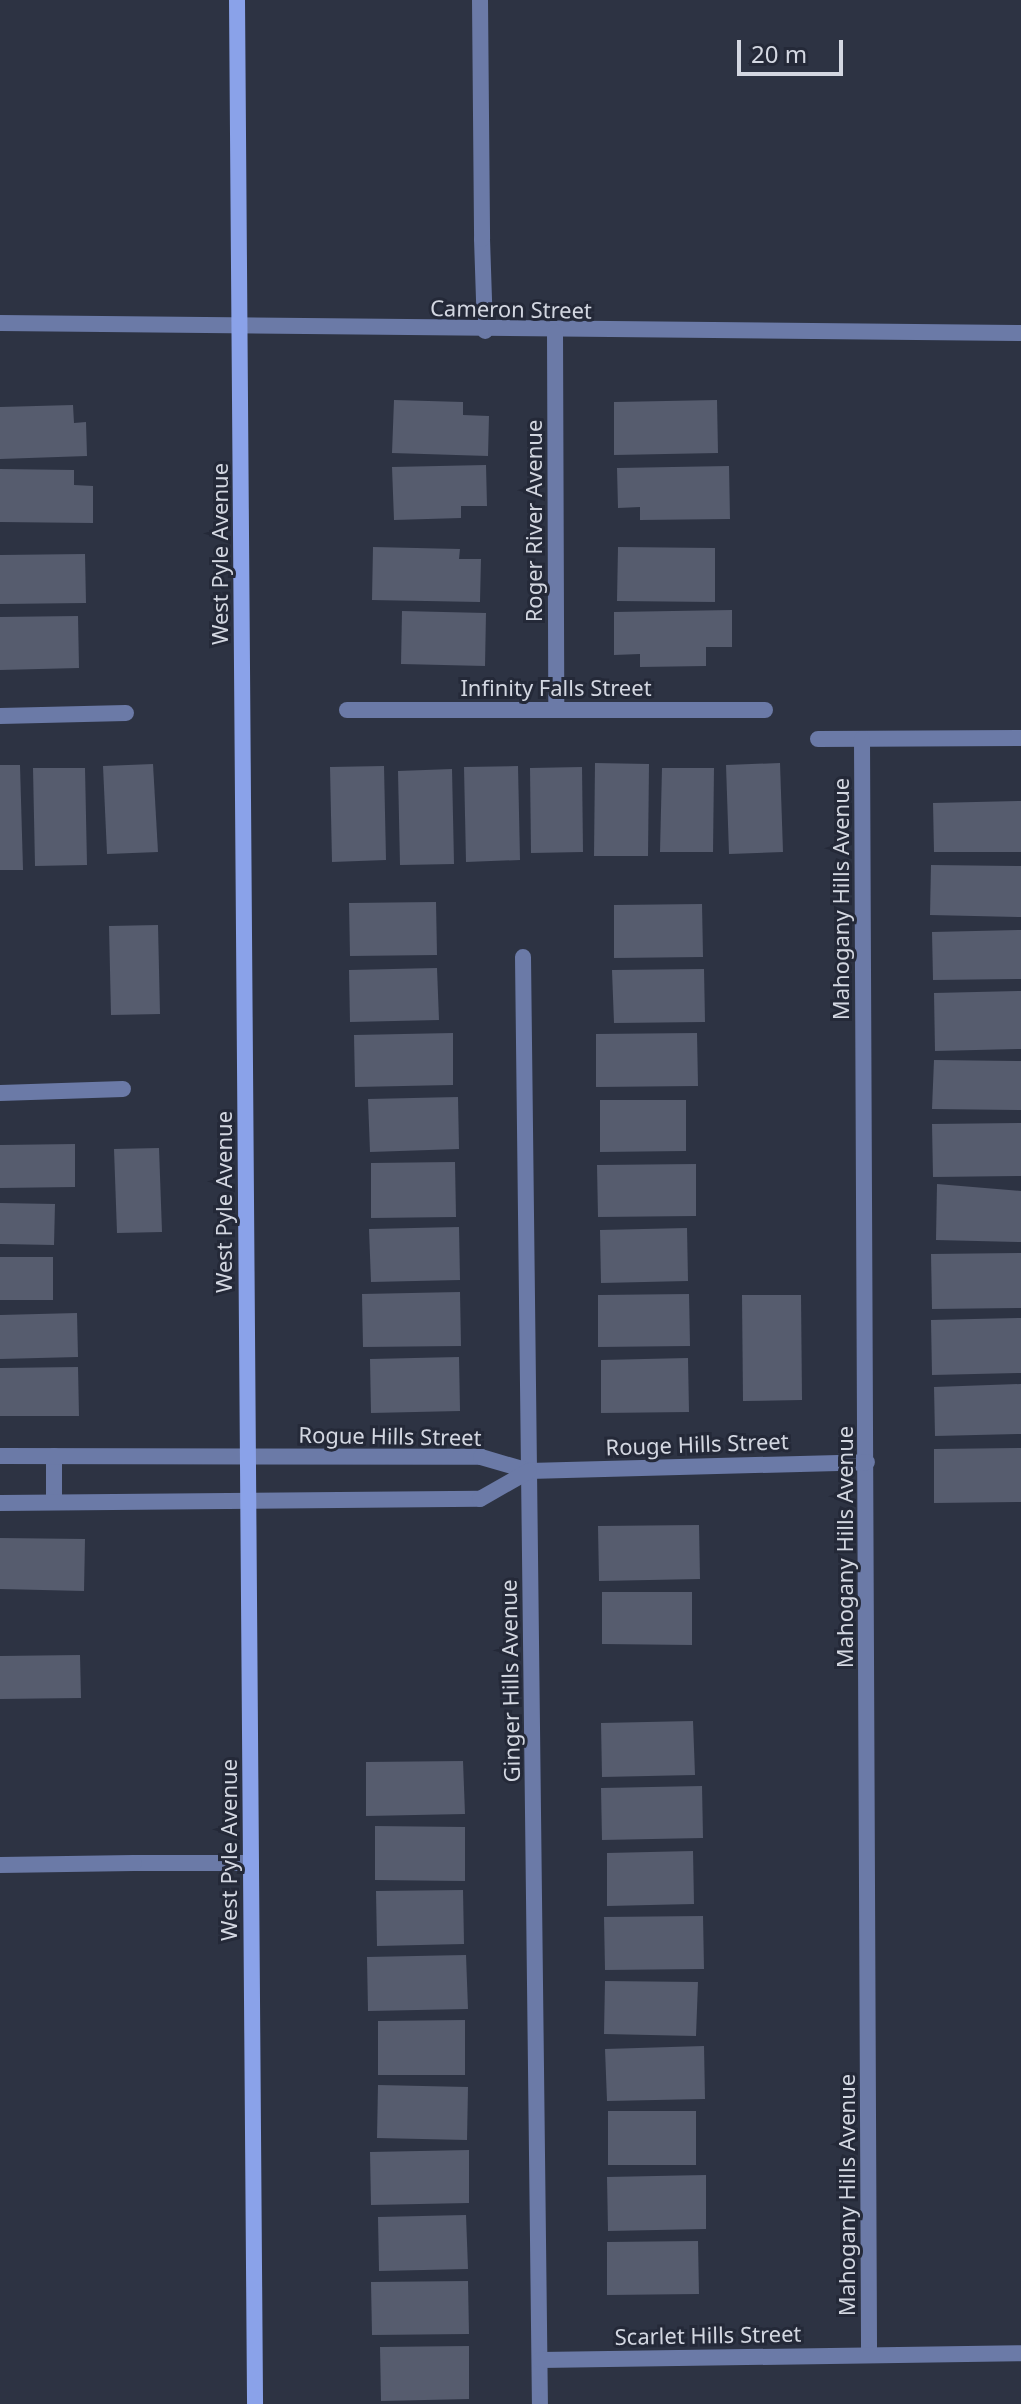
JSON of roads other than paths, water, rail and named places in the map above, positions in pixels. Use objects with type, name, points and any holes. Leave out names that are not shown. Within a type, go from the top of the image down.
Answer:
[{"type":"street","name":"West Pyle Avenue","points":[[237,0],[255,2404]]},
{"type":"street","points":[[480,0],[485,331]]},
{"type":"street","name":"Cameron Street","points":[[0,323],[555,332],[1021,333]]},
{"type":"street","name":"Roger River Avenue","points":[[555,332],[556,710]]},
{"type":"street","name":"Infinity Falls Street","points":[[347,710],[765,710]]},
{"type":"street","points":[[0,716],[126,713]]},
{"type":"street","points":[[818,739],[1021,738]]},
{"type":"street","name":"Mahogany Hills Avenue","points":[[862,739],[869,2355]]},
{"type":"street","name":"Ginger Hills Avenue","points":[[523,957],[540,2404]]},
{"type":"street","points":[[0,1093],[123,1089]]},
{"type":"street","name":"Rogue Hills Street","points":[[0,1456],[481,1457],[529,1471]]},
{"type":"street","points":[[54,1456],[54,1502]]},
{"type":"street","name":"Rouge Hills Street","points":[[529,1471],[867,1462]]},
{"type":"street","points":[[0,1503],[480,1499],[529,1471]]},
{"type":"street","points":[[0,1865],[251,1863]]},
{"type":"street","name":"Scarlet Hills Street","points":[[540,2360],[1021,2353]]}]
